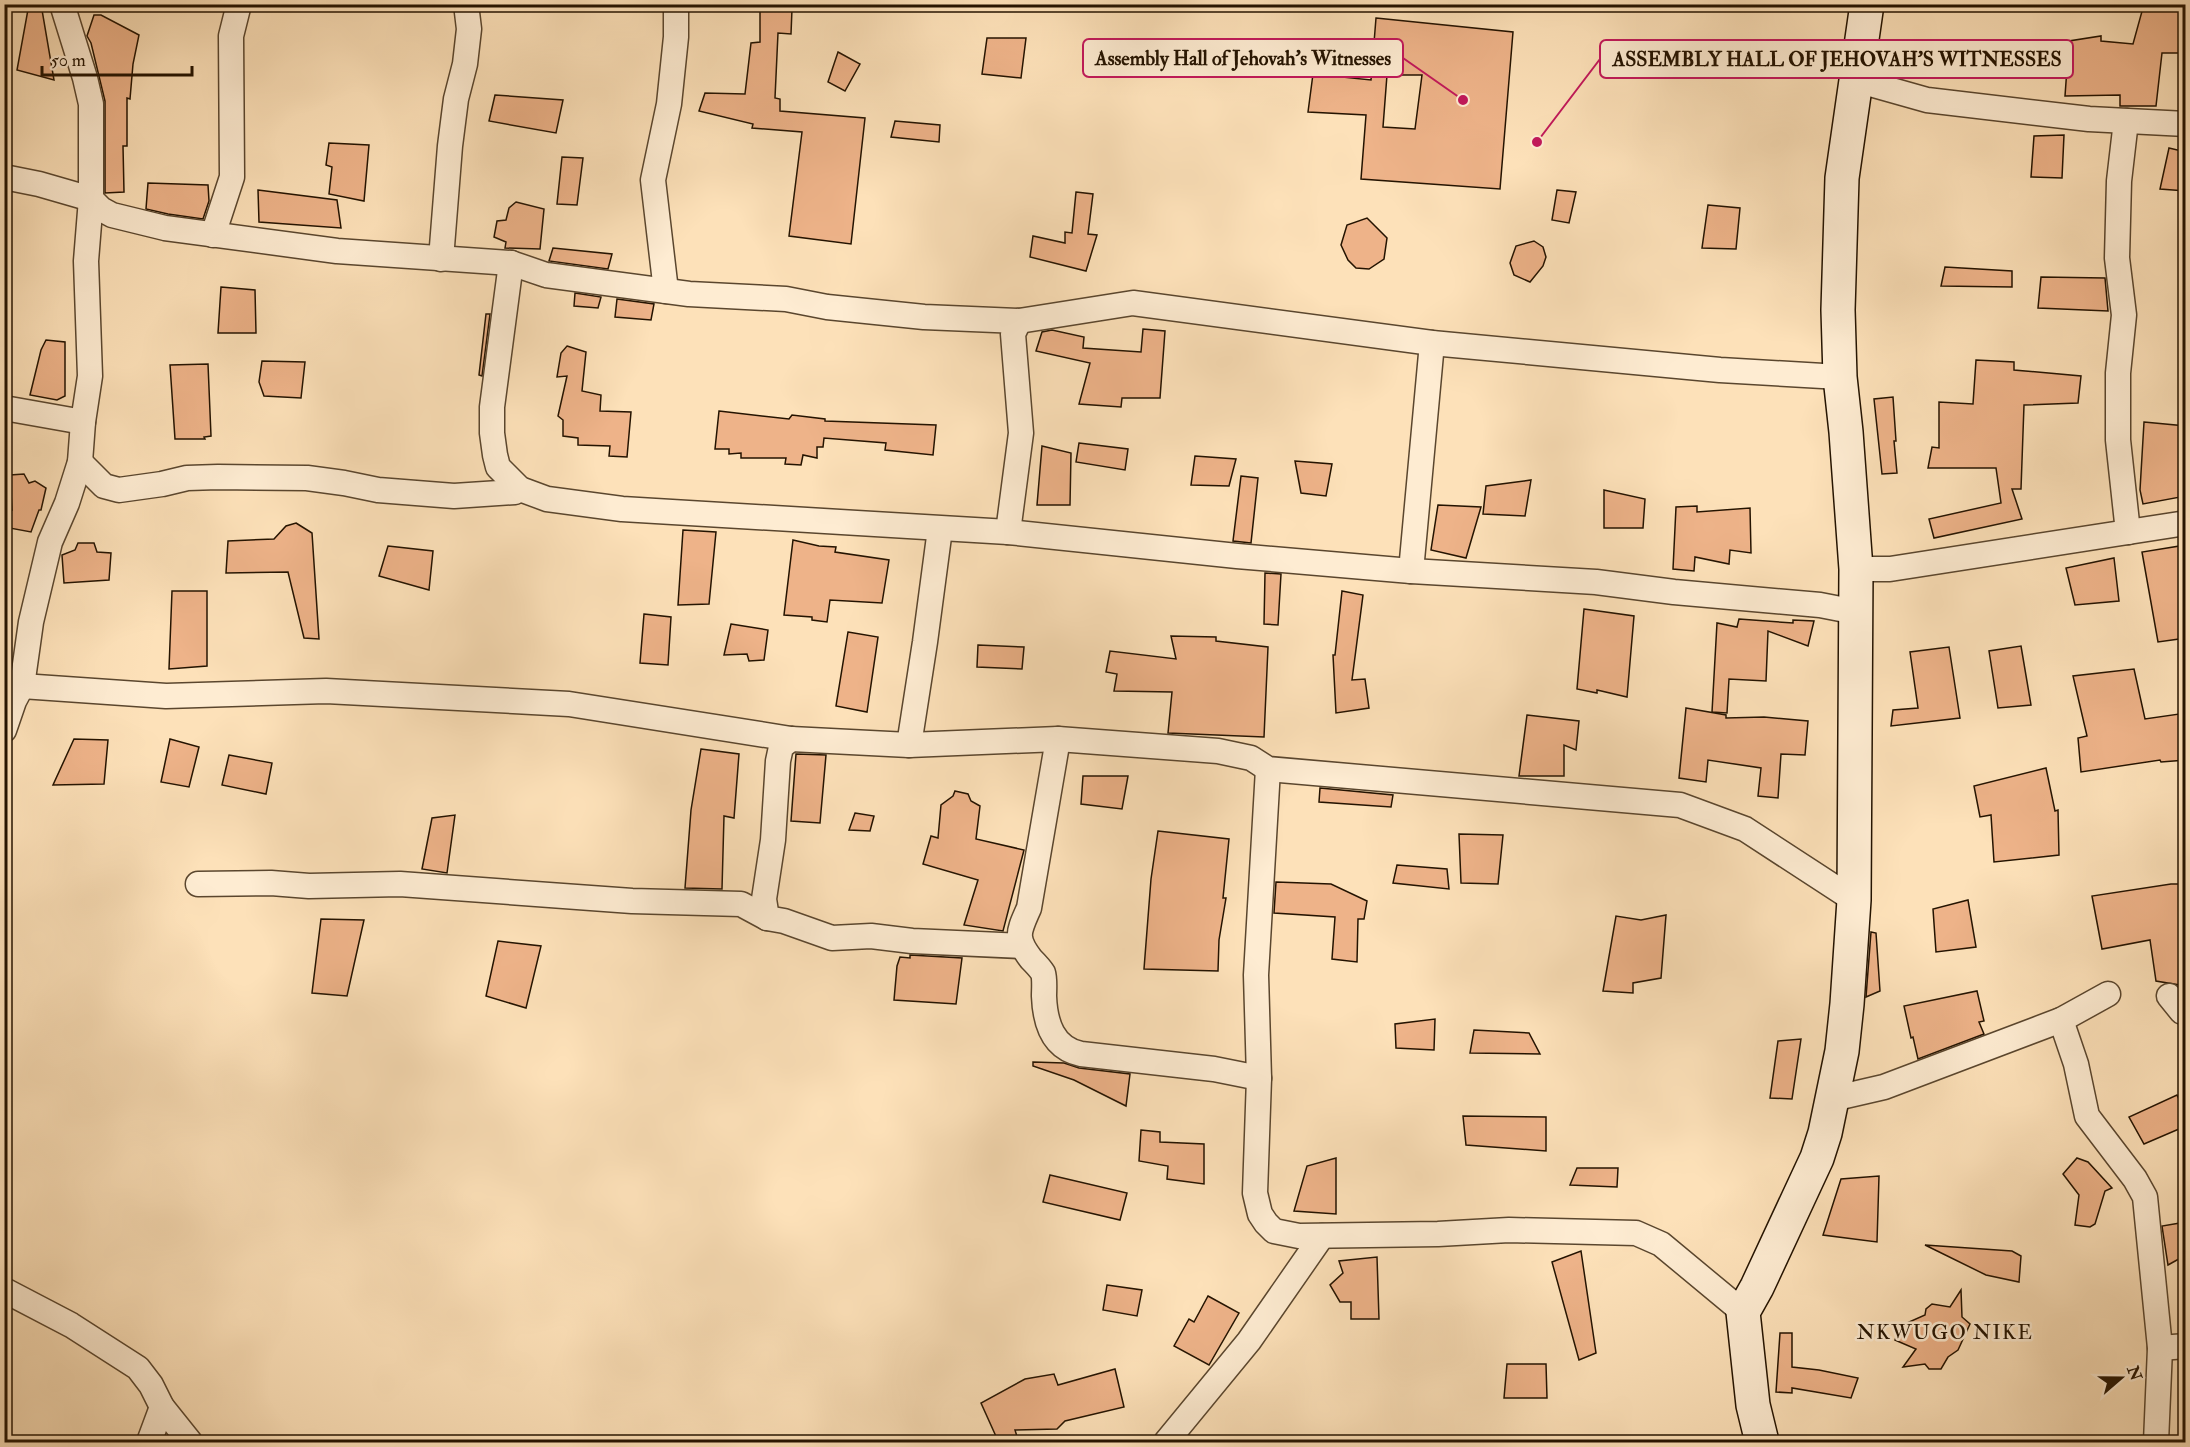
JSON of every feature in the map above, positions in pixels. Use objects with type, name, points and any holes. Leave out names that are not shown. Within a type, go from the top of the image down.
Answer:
[{"type":"street","points":[[4,730],[22,686],[31,622],[50,542],[67,503],[80,462],[91,368],[86,261],[92,199],[91,104],[86,78],[62,4]]},
{"type":"street","points":[[213,235],[232,177],[231,36],[239,4]]},
{"type":"street","points":[[441,259],[450,146],[469,29],[466,4]]},
{"type":"street","points":[[666,291],[653,180],[669,104],[676,37],[676,4]]},
{"type":"street","points":[[1762,1443],[1753,1405],[1743,1312],[1817,1158],[1842,1051],[1847,1004],[1854,900],[1856,569],[1840,377],[1838,310],[1842,178],[1867,4]]},
{"type":"street","points":[[1856,80],[1927,100],[2089,119],[2186,124]]},
{"type":"street","points":[[2126,121],[2119,181],[2117,258],[2124,315],[2118,373],[2118,440],[2128,532]]},
{"type":"street","points":[[4,177],[92,199],[101,209],[112,215],[165,228],[337,251],[511,263],[546,274],[666,291],[786,299],[827,307],[924,317],[1019,321],[1133,303],[1432,343],[1720,370],[1840,377]]},
{"type":"street","points":[[511,263],[492,407],[492,433],[498,467],[520,489],[547,499],[622,508],[1008,532],[1226,555],[1411,571],[1596,582],[1695,595],[1820,605],[1856,612]]},
{"type":"street","points":[[1008,532],[1021,432],[1013,334],[1019,321]]},
{"type":"street","points":[[1411,571],[1432,343]]},
{"type":"street","points":[[4,408],[83,422]]},
{"type":"street","points":[[80,462],[104,486],[119,490],[187,478],[218,477],[307,478],[378,490],[454,496],[507,493],[520,489]]},
{"type":"street","points":[[1856,569],[1890,569],[2186,523]]},
{"type":"street","points":[[909,746],[940,529]]},
{"type":"street","points":[[22,686],[166,696],[326,692],[569,704],[791,739],[909,746],[1058,739],[1218,751],[1251,758],[1268,769],[1680,805],[1745,829],[1854,900]]},
{"type":"street","points":[[767,918],[764,899],[773,840],[777,761],[781,747],[791,739]]},
{"type":"street","points":[[1058,739],[1029,908],[1019,932],[1021,946],[1043,974],[1044,1004],[1052,1033],[1064,1049],[1081,1054],[1214,1069],[1259,1078]]},
{"type":"street","points":[[1268,769],[1256,975],[1259,1078],[1255,1193],[1260,1214],[1274,1231],[1299,1236],[1438,1234],[1509,1230],[1636,1233],[1661,1244],[1743,1312]]},
{"type":"street","points":[[198,884],[271,883],[319,886],[400,884],[632,901],[741,904],[767,918],[784,921],[832,938],[871,936],[912,941],[1021,946]]},
{"type":"street","points":[[1832,1099],[1884,1087],[2061,1020],[2108,994]]},
{"type":"street","points":[[2061,1020],[2076,1064],[2087,1116],[2135,1179],[2145,1197],[2160,1348],[2156,1443]]},
{"type":"street","points":[[1166,1443],[1249,1341],[1322,1236]]},
{"type":"street","points":[[4,1290],[71,1325],[138,1368],[151,1384],[162,1407],[190,1443]]},
{"type":"street","points":[[2160,1348],[2186,1346]]},
{"type":"street","points":[[149,1443],[162,1407]]},
{"type":"building","points":[[29,4],[41,4],[54,80],[17,70]]},
{"type":"building","points":[[2144,4],[2185,4],[2182,34],[2186,34],[2186,53],[2162,53],[2156,106],[2120,106],[2120,95],[2065,96],[2069,41],[2101,36],[2101,41],[2133,44]]},
{"type":"building","points":[[760,9],[792,9],[791,34],[778,33],[775,98],[780,99],[780,111],[865,118],[851,244],[789,236],[802,132],[752,128],[753,124],[699,111],[705,93],[745,94],[751,43],[760,42]]},
{"type":"building","points":[[94,15],[101,15],[139,35],[133,64],[130,99],[127,98],[127,146],[123,146],[124,192],[105,193],[105,101],[91,43],[87,36]]},
{"type":"building","points":[[1376,18],[1513,32],[1500,189],[1361,179],[1366,115],[1308,112],[1313,74],[1371,80]],"holes":[[[1387,75],[1422,75],[1415,129],[1383,127]]]},
{"type":"building","points":[[987,38],[1026,38],[1021,78],[982,74]]},
{"type":"building","points":[[838,52],[860,64],[845,91],[828,82]]},
{"type":"building","points":[[495,95],[563,100],[556,133],[489,121]]},
{"type":"building","points":[[895,121],[940,125],[939,142],[891,137]]},
{"type":"building","points":[[2064,135],[2062,178],[2031,177],[2034,136]]},
{"type":"building","points":[[329,143],[369,145],[364,201],[329,194],[332,167],[326,165]]},
{"type":"building","points":[[2169,148],[2186,152],[2186,191],[2160,189]]},
{"type":"building","points":[[562,157],[583,158],[577,205],[557,204]]},
{"type":"building","points":[[148,183],[208,185],[209,201],[203,219],[146,209]]},
{"type":"building","points":[[258,190],[337,200],[341,228],[259,222]]},
{"type":"building","points":[[1557,190],[1576,192],[1569,223],[1552,220]]},
{"type":"building","points":[[1076,192],[1093,194],[1088,234],[1097,235],[1086,271],[1030,257],[1033,236],[1065,243],[1065,232],[1072,233]]},
{"type":"building","points":[[516,202],[544,209],[540,249],[505,248],[506,242],[494,237],[497,221],[506,220],[509,208]]},
{"type":"building","points":[[1708,205],[1740,208],[1736,249],[1702,248]]},
{"type":"building","points":[[1367,218],[1387,238],[1384,259],[1369,269],[1356,268],[1348,260],[1341,245],[1347,225]]},
{"type":"building","points":[[1534,241],[1543,247],[1546,257],[1543,266],[1530,282],[1514,275],[1510,263],[1516,246]]},
{"type":"building","points":[[553,248],[612,254],[608,269],[549,261]]},
{"type":"building","points":[[1945,267],[2012,271],[2012,287],[1941,286]]},
{"type":"building","points":[[2041,277],[2105,278],[2108,311],[2038,308]]},
{"type":"building","points":[[221,287],[255,290],[256,333],[218,333]]},
{"type":"building","points":[[575,293],[601,297],[598,308],[574,306]]},
{"type":"building","points":[[617,299],[654,304],[651,320],[615,317]]},
{"type":"building","points":[[486,314],[490,314],[482,376],[479,375]]},
{"type":"building","points":[[1143,329],[1165,331],[1160,398],[1122,398],[1121,407],[1079,404],[1090,363],[1036,351],[1042,332],[1052,330],[1084,337],[1083,348],[1141,352]]},
{"type":"building","points":[[46,340],[65,342],[65,396],[57,400],[30,395],[41,350]]},
{"type":"building","points":[[567,346],[586,352],[582,391],[601,395],[600,411],[631,412],[627,457],[609,456],[610,446],[578,445],[578,438],[563,436],[563,420],[558,416],[567,376],[557,377],[561,353]]},
{"type":"building","points":[[1976,360],[2014,362],[2014,370],[2081,376],[2078,403],[2024,405],[2021,489],[2012,489],[2022,519],[1934,538],[1929,519],[2001,503],[1996,468],[1928,468],[1932,447],[1939,448],[1939,402],[1973,404]]},
{"type":"building","points":[[262,361],[305,362],[301,398],[264,396],[259,382]]},
{"type":"building","points":[[208,364],[211,436],[204,437],[205,439],[175,439],[170,365]]},
{"type":"building","points":[[1893,397],[1897,473],[1882,474],[1874,399]]},
{"type":"building","points":[[719,411],[789,419],[792,415],[825,419],[825,421],[936,425],[933,455],[885,450],[886,443],[824,438],[823,447],[817,447],[817,458],[803,455],[801,465],[785,464],[786,458],[741,458],[741,453],[729,454],[729,449],[715,449]]},
{"type":"building","points":[[2144,422],[2186,426],[2186,496],[2143,504],[2140,490]]},
{"type":"building","points":[[1079,443],[1128,449],[1125,470],[1076,462]]},
{"type":"building","points":[[1042,446],[1071,453],[1070,505],[1037,505]]},
{"type":"building","points":[[1195,456],[1236,459],[1229,486],[1191,485]]},
{"type":"building","points":[[1295,461],[1332,464],[1326,496],[1301,493]]},
{"type":"building","points":[[24,474],[29,483],[35,481],[46,488],[41,510],[39,510],[31,532],[4,527],[4,507],[12,510],[10,475]]},
{"type":"building","points":[[1241,476],[1258,478],[1251,543],[1233,541]]},
{"type":"building","points":[[1531,480],[1525,516],[1483,514],[1486,486]]},
{"type":"building","points":[[1604,490],[1645,499],[1643,528],[1604,528]]},
{"type":"building","points":[[1438,505],[1481,507],[1466,558],[1431,550]]},
{"type":"building","points":[[1697,506],[1697,512],[1750,508],[1751,553],[1730,550],[1729,564],[1695,557],[1694,571],[1673,569],[1676,507]]},
{"type":"building","points":[[296,523],[312,533],[319,639],[304,638],[288,572],[226,573],[228,541],[274,539],[286,526]]},
{"type":"building","points":[[683,530],[716,532],[709,604],[678,605]]},
{"type":"building","points":[[793,540],[836,547],[835,552],[889,560],[882,603],[830,600],[827,622],[812,620],[812,617],[784,615]]},
{"type":"building","points":[[78,543],[94,543],[97,552],[111,553],[109,580],[64,583],[62,555],[75,550]]},
{"type":"building","points":[[2186,545],[2186,638],[2158,642],[2142,552]]},
{"type":"building","points":[[388,546],[433,551],[429,590],[379,576]]},
{"type":"building","points":[[2114,558],[2119,601],[2075,605],[2066,568]]},
{"type":"building","points":[[1265,573],[1281,574],[1278,625],[1264,624]]},
{"type":"building","points":[[172,591],[207,591],[207,666],[169,669]]},
{"type":"building","points":[[1342,591],[1363,595],[1352,680],[1365,679],[1369,708],[1336,713],[1333,655],[1335,655]]},
{"type":"building","points":[[1584,609],[1634,616],[1627,697],[1597,690],[1597,693],[1577,689]]},
{"type":"building","points":[[644,614],[671,617],[668,665],[640,663]]},
{"type":"building","points":[[1739,619],[1793,623],[1793,620],[1814,621],[1808,646],[1768,631],[1766,681],[1729,679],[1727,713],[1712,712],[1717,623],[1737,627]]},
{"type":"building","points":[[731,624],[768,630],[764,660],[749,661],[747,654],[724,655]]},
{"type":"building","points":[[848,632],[878,637],[867,712],[836,706]]},
{"type":"building","points":[[1171,636],[1216,637],[1216,641],[1268,647],[1264,737],[1168,733],[1172,692],[1114,691],[1117,674],[1106,672],[1110,651],[1176,659]]},
{"type":"building","points":[[978,645],[1024,647],[1022,669],[977,667]]},
{"type":"building","points":[[2021,646],[2031,705],[1998,708],[1989,651]]},
{"type":"building","points":[[1949,647],[1960,718],[1891,726],[1893,710],[1918,708],[1910,652]]},
{"type":"building","points":[[2134,669],[2145,719],[2186,713],[2186,760],[2161,762],[2160,760],[2081,772],[2078,738],[2087,736],[2073,676]]},
{"type":"building","points":[[1686,708],[1726,715],[1726,718],[1764,717],[1808,721],[1805,755],[1781,754],[1778,798],[1758,796],[1761,768],[1708,760],[1706,782],[1679,778]]},
{"type":"building","points":[[1527,715],[1579,721],[1576,750],[1564,745],[1564,776],[1519,776]]},
{"type":"building","points":[[74,739],[108,740],[104,784],[53,785]]},
{"type":"building","points":[[170,739],[199,747],[189,787],[161,782]]},
{"type":"building","points":[[701,749],[739,754],[734,818],[724,816],[722,889],[685,888],[691,810]]},
{"type":"building","points":[[796,754],[826,755],[820,823],[791,821]]},
{"type":"building","points":[[229,755],[272,763],[266,794],[222,785]]},
{"type":"building","points":[[2046,768],[2055,811],[2058,810],[2059,855],[1994,862],[1991,815],[1980,817],[1974,786]]},
{"type":"building","points":[[1083,776],[1128,776],[1122,809],[1081,804]]},
{"type":"building","points":[[1320,788],[1393,795],[1391,807],[1319,802]]},
{"type":"building","points":[[955,791],[968,794],[971,801],[980,806],[976,839],[1024,850],[1003,931],[964,925],[978,880],[923,864],[931,836],[938,838],[941,805],[953,796]]},
{"type":"building","points":[[855,813],[874,816],[870,831],[849,830]]},
{"type":"building","points":[[455,815],[447,873],[422,869],[432,818]]},
{"type":"building","points":[[1158,831],[1229,839],[1223,898],[1226,898],[1219,940],[1218,971],[1144,969],[1151,879]]},
{"type":"building","points":[[1459,834],[1503,835],[1498,884],[1461,883]]},
{"type":"building","points":[[1397,865],[1447,869],[1449,889],[1393,883]]},
{"type":"building","points":[[1276,882],[1331,884],[1367,901],[1364,919],[1358,919],[1357,962],[1332,959],[1335,917],[1274,913]]},
{"type":"building","points":[[2171,884],[2186,884],[2186,986],[2156,981],[2150,940],[2102,949],[2092,896]]},
{"type":"building","points":[[1968,900],[1976,947],[1936,952],[1933,909]]},
{"type":"building","points":[[1666,915],[1661,978],[1633,983],[1633,993],[1603,991],[1616,916],[1641,920]]},
{"type":"building","points":[[321,919],[364,920],[347,996],[312,993]]},
{"type":"building","points":[[1871,932],[1876,933],[1880,991],[1866,997]]},
{"type":"building","points":[[498,941],[541,946],[526,1008],[486,996]]},
{"type":"building","points":[[910,955],[962,958],[956,1004],[894,1000],[900,957],[910,958]]},
{"type":"building","points":[[1977,991],[1984,1021],[1979,1022],[1984,1034],[1918,1059],[1904,1006]]},
{"type":"building","points":[[1435,1019],[1434,1050],[1396,1048],[1395,1024]]},
{"type":"building","points":[[1474,1030],[1529,1033],[1540,1054],[1470,1053]]},
{"type":"building","points":[[1801,1039],[1792,1099],[1770,1098],[1778,1041]]},
{"type":"building","points":[[1033,1062],[1064,1063],[1079,1068],[1130,1074],[1126,1106],[1074,1080],[1033,1066]]},
{"type":"building","points":[[2177,1095],[2186,1114],[2186,1126],[2144,1144],[2129,1117]]},
{"type":"building","points":[[1463,1116],[1546,1117],[1546,1151],[1466,1145]]},
{"type":"building","points":[[1141,1130],[1160,1132],[1160,1142],[1204,1144],[1204,1184],[1167,1179],[1168,1166],[1139,1161]]},
{"type":"building","points":[[1336,1158],[1336,1214],[1294,1211],[1307,1166]]},
{"type":"building","points":[[2077,1158],[2088,1162],[2112,1188],[2105,1191],[2095,1224],[2090,1227],[2075,1225],[2079,1195],[2063,1174]]},
{"type":"building","points":[[1577,1168],[1618,1168],[1617,1187],[1570,1185]]},
{"type":"building","points":[[1050,1175],[1127,1193],[1120,1220],[1043,1202]]},
{"type":"building","points":[[1879,1176],[1877,1242],[1823,1235],[1841,1179]]},
{"type":"building","points":[[2186,1222],[2186,1255],[2168,1265],[2162,1226]]},
{"type":"building","points":[[1925,1245],[2012,1251],[2021,1256],[2019,1282],[1986,1275]]},
{"type":"building","points":[[1581,1251],[1596,1353],[1579,1360],[1552,1262]]},
{"type":"building","points":[[1377,1257],[1379,1319],[1351,1319],[1351,1302],[1340,1302],[1330,1285],[1343,1273],[1339,1261]]},
{"type":"building","points":[[1107,1285],[1142,1290],[1137,1316],[1103,1310]]},
{"type":"building","points":[[1961,1290],[1962,1317],[1970,1324],[1958,1350],[1948,1357],[1941,1369],[1929,1369],[1925,1364],[1903,1367],[1916,1349],[1895,1340],[1900,1326],[1925,1315],[1926,1309],[1932,1304],[1950,1307]]},
{"type":"building","points":[[1208,1296],[1239,1313],[1209,1365],[1174,1346],[1189,1319],[1194,1322]]},
{"type":"building","points":[[1780,1333],[1792,1333],[1792,1367],[1858,1378],[1851,1398],[1792,1388],[1792,1393],[1776,1392]]},
{"type":"building","points":[[1507,1364],[1546,1364],[1547,1398],[1504,1398]]},
{"type":"building","points":[[1115,1369],[1124,1407],[1065,1421],[1057,1429],[1015,1430],[1019,1443],[999,1443],[981,1403],[1025,1379],[1054,1374],[1058,1385]]},
{"type":"place","name":"Assembly Hall of Jehovah's Witnesses","points":[[1463,100]]},
{"type":"place","name":"ASSEMBLY HALL OF JEHOVAH'S WITNESSES","points":[[1537,142]]},
{"type":"district","name":"NKWUGO NIKE","points":[[1945,1332]]}]
